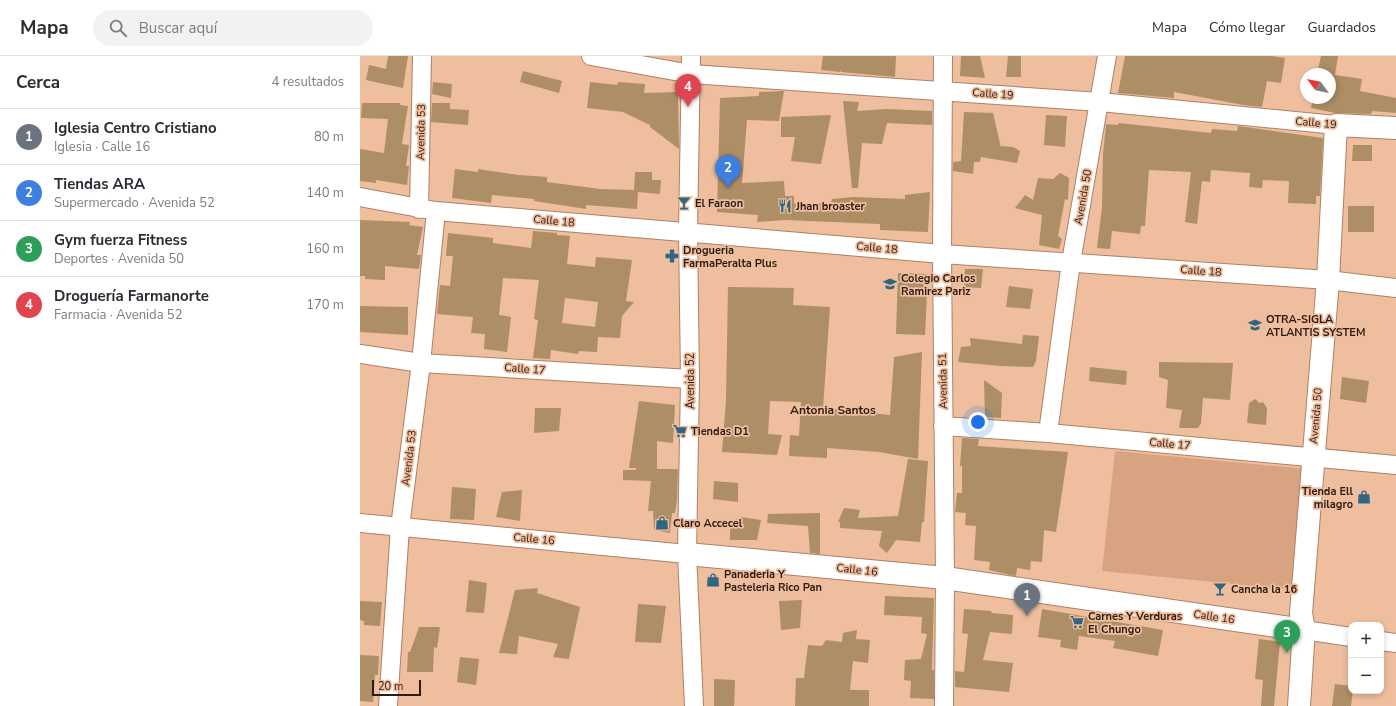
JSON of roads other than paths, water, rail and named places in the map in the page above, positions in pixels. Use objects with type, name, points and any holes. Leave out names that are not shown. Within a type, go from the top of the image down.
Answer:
[{"type":"street","name":"Avenida 53","points":[[388,706],[400,527],[421,363],[427,210],[422,56]]},
{"type":"street","name":"Calle 19","points":[[591,56],[691,74],[1100,102],[1336,125],[1396,128]]},
{"type":"street","name":"Avenida 52","points":[[691,56],[688,232],[690,380],[687,554],[694,706]]},
{"type":"street","name":"Avenida 51","points":[[943,56],[942,254],[945,578],[944,706]]},
{"type":"street","name":"Avenida 50","points":[[1048,432],[1071,262],[1107,56]]},
{"type":"street","name":"Avenida 50","points":[[1299,706],[1304,630],[1301,613],[1328,280],[1336,125]]},
{"type":"street","name":"Calle 18","points":[[360,197],[427,210],[942,254],[1328,280],[1396,288]]},
{"type":"street","name":"Calle 17","points":[[360,354],[421,363],[690,380]]},
{"type":"street","name":"Calle 17","points":[[943,426],[1048,432],[1396,465]]},
{"type":"street","name":"Calle 16","points":[[360,523],[945,578],[1348,637]]},
{"type":"street","points":[[1384,641],[1396,643]]},
{"type":"place","name":"Droguería Farmanorte","points":[[688,107]]},
{"type":"place","name":"Tiendas ARA","points":[[728,188]]},
{"type":"place","name":"El Faraon","points":[[684,203]]},
{"type":"place","name":"Jhan broaster","points":[[785,206]]},
{"type":"place","name":"Drogueria FarmaPeralta Plus","points":[[672,256]]},
{"type":"place","name":"Colegio Carlos Ramirez Pariz","points":[[890,284]]},
{"type":"place","name":"OTRA-SIGLA ATLANTIS SYSTEM","points":[[1255,325]]},
{"type":"place","name":"Tiendas D1","points":[[680,431]]},
{"type":"place","name":"Tienda Ell milagro","points":[[1364,497]]},
{"type":"place","name":"Claro Accecel","points":[[662,523]]},
{"type":"place","name":"Panaderia Y Pasteleria Rico Pan","points":[[713,580]]},
{"type":"place","name":"Cancha la 16","points":[[1220,589]]},
{"type":"place","name":"Iglesia Centro Cristiano","points":[[1027,616]]},
{"type":"place","name":"Carnes Y Verduras El Chungo","points":[[1077,622]]},
{"type":"place","name":"Gym fuerza Fitness","points":[[1287,653]]},
{"type":"district","name":"Antonia Santos","points":[[833,410]]}]
